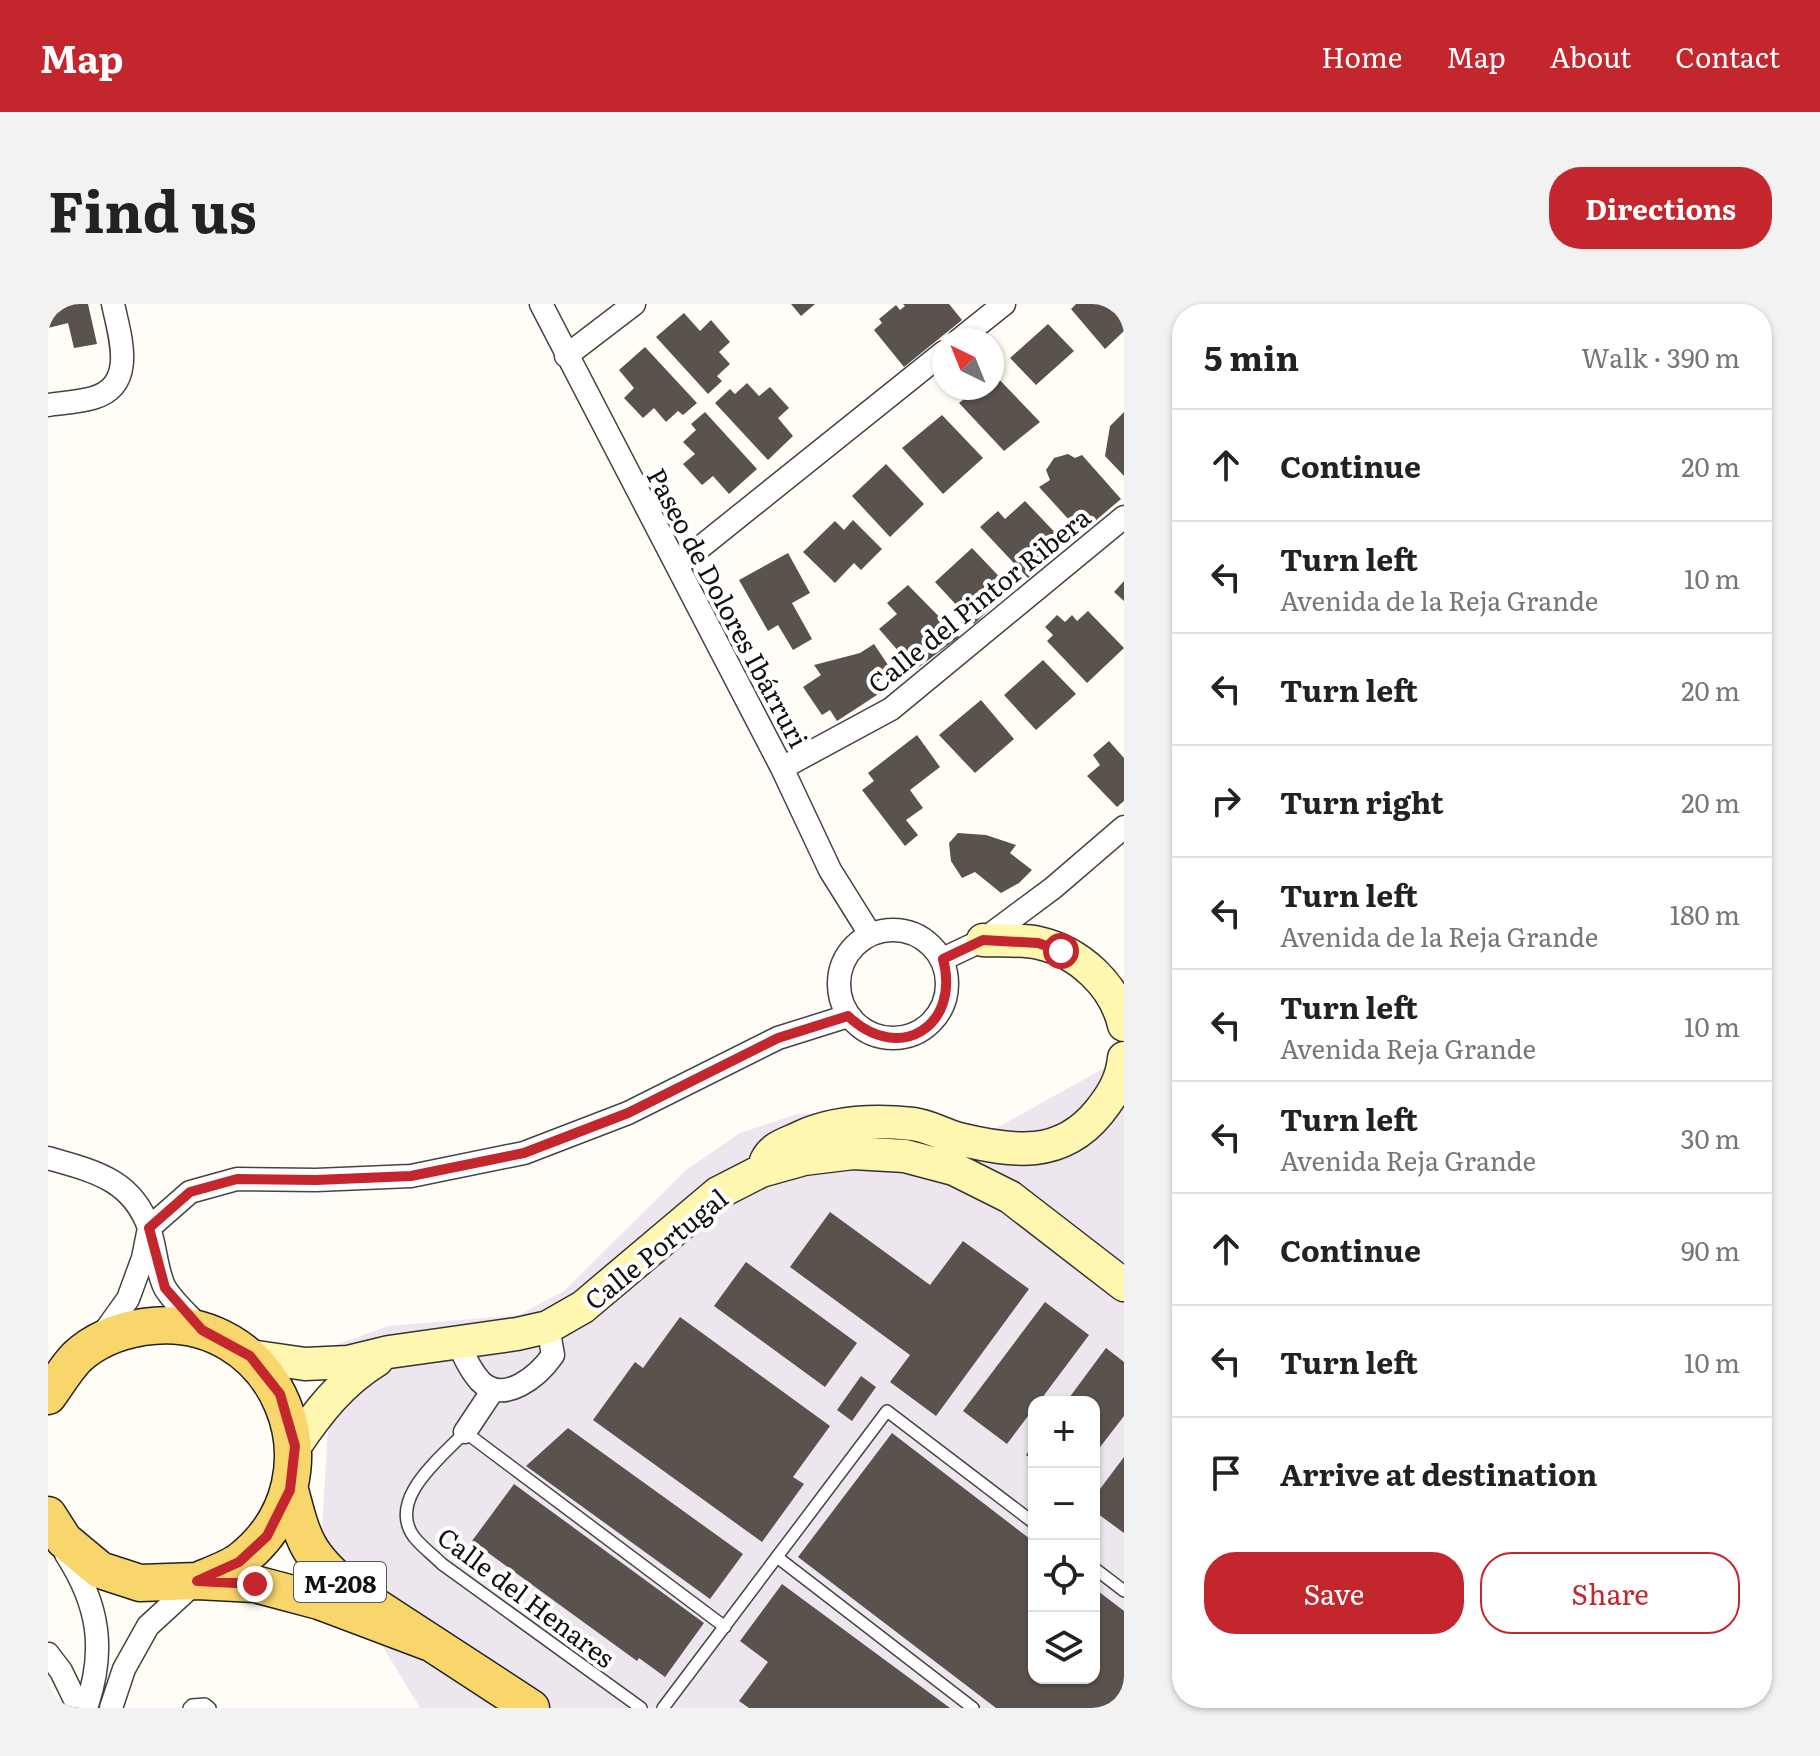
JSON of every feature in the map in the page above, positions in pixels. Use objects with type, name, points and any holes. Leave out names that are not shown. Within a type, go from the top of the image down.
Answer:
[{"type":"main road","name":"M-208","points":[[74,1354],[124,1330],[165,1324],[202,1330],[250,1356],[280,1394],[295,1446],[290,1490],[267,1536],[239,1562],[197,1581]]},
{"type":"main road","points":[[48,1396],[74,1354]]},
{"type":"main road","name":"M-208","points":[[290,1490],[303,1539],[324,1569],[347,1588],[531,1708]]},
{"type":"main road","name":"M-208","points":[[48,1516],[64,1540],[100,1570],[140,1583],[197,1581],[255,1584],[319,1601],[428,1642]]},
{"type":"street","points":[[48,405],[93,398],[109,390],[122,371],[123,352],[113,304]]},
{"type":"street","name":"Paseo de Dolores Ibárruri","points":[[541,304],[782,768],[830,870],[870,934]]},
{"type":"street","points":[[566,356],[634,304]]},
{"type":"street","points":[[974,328],[1004,304]]},
{"type":"street","points":[[677,566],[932,362]]},
{"type":"street","name":"Calle del Pintor Ribera","points":[[782,768],[891,709],[1124,517]]},
{"type":"street","points":[[943,959],[983,940],[1053,888],[1124,827]]},
{"type":"street","points":[[889,929],[908,931],[922,938],[943,959],[947,992],[943,1006],[920,1032],[890,1039],[872,1035],[848,1016],[838,985],[840,970],[848,953],[870,934],[889,929]]},
{"type":"street","points":[[983,940],[1038,943],[1061,951],[1083,964],[1104,983],[1120,1009],[1124,1025]]},
{"type":"street","points":[[74,1354],[128,1299],[143,1258],[149,1228],[190,1192],[237,1179],[411,1176],[524,1153],[628,1113],[778,1038],[848,1016]]},
{"type":"street","points":[[761,1171],[771,1151],[817,1129],[862,1122],[916,1124],[960,1139],[1029,1150],[1062,1143],[1090,1123],[1113,1095],[1124,1058]]},
{"type":"street","name":"Calle Portugal","points":[[250,1356],[305,1364],[348,1362],[389,1352],[548,1327],[583,1307],[718,1193],[761,1171],[804,1159],[853,1153],[905,1156],[954,1169],[1010,1197],[1124,1285]]},
{"type":"street","points":[[48,1158],[95,1172],[113,1180],[128,1193],[149,1228],[165,1288],[202,1330]]},
{"type":"street","points":[[465,1432],[493,1390],[527,1383],[541,1373],[553,1355],[548,1327]]},
{"type":"street","points":[[458,1343],[481,1382],[493,1390]]},
{"type":"street","name":"Calle Portugal","points":[[295,1446],[323,1405],[358,1372],[389,1352]]},
{"type":"street","points":[[48,1516],[63,1550],[83,1579],[94,1610],[98,1646],[93,1686],[86,1708]]},
{"type":"street","points":[[111,1708],[124,1669],[148,1626],[197,1581]]},
{"type":"street","points":[[48,1654],[61,1671],[79,1708]]},
{"type":"lane","points":[[663,1708],[887,1411],[1028,1518]]},
{"type":"lane","points":[[465,1432],[725,1627]]},
{"type":"lane","name":"Calle del Henares","points":[[465,1432],[411,1491],[406,1514],[413,1536],[442,1564],[641,1708]]},
{"type":"lane","points":[[777,1557],[973,1708]]},
{"type":"lane","points":[[1100,1573],[1124,1591]]},
{"type":"lane","points":[[189,1708],[205,1704],[210,1708]]},
{"type":"shaded area","points":[[1124,1057],[1124,1708],[420,1708],[321,1544],[333,1346],[388,1326],[519,1315],[564,1291],[686,1170],[740,1133],[797,1114],[897,1114],[982,1136]]},
{"type":"building","points":[[48,304],[88,304],[97,344],[74,348],[68,323],[48,328]]},
{"type":"building","points":[[791,304],[815,304],[801,316]]},
{"type":"building","points":[[903,304],[949,304],[962,320],[952,328],[932,328],[932,344],[904,367],[874,330],[882,323],[879,319],[896,305],[900,310],[905,306]]},
{"type":"building","points":[[1076,304],[1124,304],[1124,331],[1105,349],[1071,309]]},
{"type":"building","points":[[684,313],[700,331],[711,320],[730,342],[719,352],[730,364],[717,376],[722,381],[708,394],[656,337]]},
{"type":"building","points":[[1048,324],[1074,351],[1036,385],[1010,358]]},
{"type":"building","points":[[645,347],[697,403],[683,415],[678,411],[666,422],[654,408],[643,418],[624,398],[634,388],[619,370]]},
{"type":"building","points":[[747,383],[759,396],[770,387],[789,408],[778,418],[793,436],[768,460],[715,403],[730,389],[735,394]]},
{"type":"building","points":[[1004,384],[1040,422],[1004,451],[959,403],[963,400],[1004,400]]},
{"type":"building","points":[[705,412],[757,469],[729,494],[713,476],[702,485],[683,464],[695,454],[683,442],[696,430],[691,424]]},
{"type":"building","points":[[1124,412],[1124,476],[1105,456],[1110,426]]},
{"type":"building","points":[[942,415],[983,458],[943,494],[902,448]]},
{"type":"building","points":[[1068,454],[1075,458],[1082,455],[1121,499],[1081,533],[1039,487],[1050,480],[1046,470],[1054,458]]},
{"type":"building","points":[[886,464],[924,504],[890,537],[852,496]]},
{"type":"building","points":[[1025,501],[1065,543],[1028,578],[980,527],[998,511],[1005,519]]},
{"type":"building","points":[[853,520],[882,549],[861,570],[854,563],[835,583],[803,552],[835,521],[844,530]]},
{"type":"building","points":[[972,548],[1011,589],[974,624],[935,582]]},
{"type":"building","points":[[788,553],[810,593],[792,603],[812,639],[793,650],[778,625],[768,631],[739,580]]},
{"type":"building","points":[[1124,581],[1124,601],[1114,592]]},
{"type":"building","points":[[908,585],[959,637],[915,670],[879,629],[897,614],[887,603]]},
{"type":"building","points":[[1088,611],[1124,648],[1087,683],[1047,641],[1053,635],[1045,627],[1057,615],[1065,622],[1072,615],[1077,621]]},
{"type":"building","points":[[874,644],[892,671],[874,684],[880,693],[837,721],[830,710],[822,715],[803,687],[821,675],[814,665],[860,653]]},
{"type":"building","points":[[1043,660],[1076,694],[1036,730],[1004,695]]},
{"type":"building","points":[[981,700],[1014,739],[975,773],[939,735]]},
{"type":"building","points":[[917,735],[940,767],[910,790],[923,808],[906,820],[918,835],[905,846],[862,790],[874,781],[868,773]]},
{"type":"building","points":[[1109,741],[1124,758],[1124,801],[1117,807],[1087,776],[1100,765],[1093,755]]},
{"type":"building","points":[[958,833],[986,835],[1016,845],[1010,853],[1032,870],[1019,883],[1001,893],[975,872],[962,878],[951,861],[949,843]]},
{"type":"building","points":[[830,1212],[930,1285],[963,1241],[1029,1289],[936,1416],[890,1382],[910,1355],[790,1267]]},
{"type":"building","points":[[746,1262],[857,1343],[825,1387],[714,1306]]},
{"type":"building","points":[[1045,1302],[1089,1335],[1043,1396],[1028,1396],[1028,1416],[1007,1444],[963,1411]]},
{"type":"building","points":[[680,1317],[830,1426],[793,1477],[804,1484],[762,1542],[593,1420],[635,1362],[643,1368]]},
{"type":"building","points":[[1106,1348],[1124,1362],[1124,1416],[1100,1447],[1100,1396],[1070,1396]]},
{"type":"building","points":[[861,1376],[876,1387],[852,1421],[837,1410]]},
{"type":"building","points":[[568,1428],[743,1554],[710,1599],[526,1466]]},
{"type":"building","points":[[892,1433],[1028,1537],[1028,1684],[1100,1684],[1100,1593],[1124,1611],[1124,1708],[996,1708],[798,1557]]},
{"type":"building","points":[[1124,1457],[1124,1533],[1100,1515],[1100,1489]]},
{"type":"building","points":[[514,1484],[704,1623],[665,1677],[639,1658],[637,1661],[472,1541]]},
{"type":"building","points":[[782,1584],[950,1708],[749,1708],[739,1701],[768,1662],[740,1641]]},
{"type":"route","points":[[255,1584],[197,1581],[239,1562],[267,1536],[290,1490],[295,1446],[280,1394],[250,1356],[202,1330],[165,1288],[149,1228],[190,1192],[237,1179],[411,1176],[524,1153],[628,1113],[778,1038],[848,1016],[872,1035],[890,1039],[920,1032],[943,1006],[947,973],[943,959],[983,940],[1038,943],[1061,951]]}]
